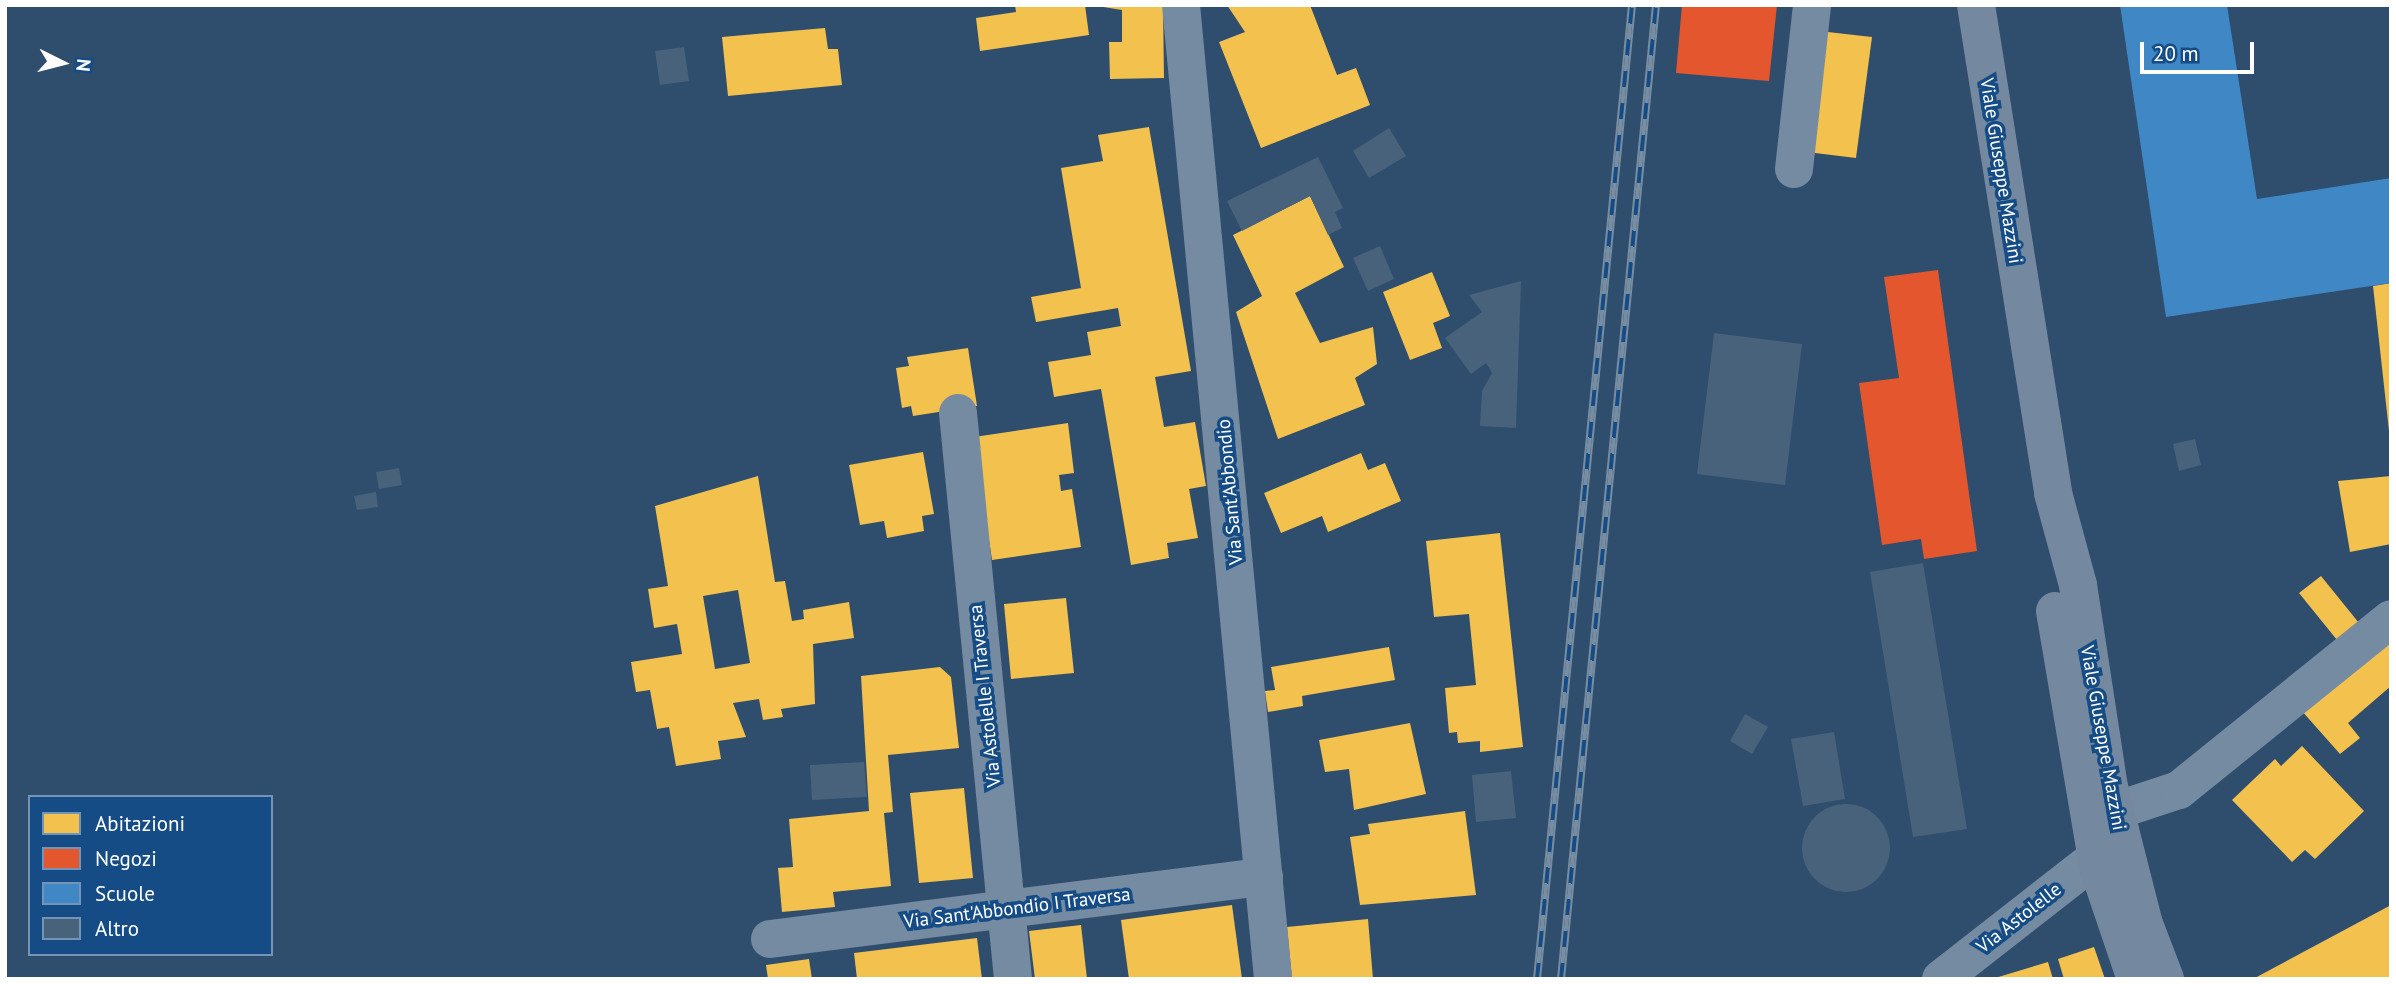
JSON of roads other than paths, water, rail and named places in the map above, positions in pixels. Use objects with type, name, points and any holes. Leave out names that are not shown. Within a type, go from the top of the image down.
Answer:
[{"type":"main road","name":"Viale Giuseppe Mazzini","points":[[1974,9],[2053,494],[2078,585],[2115,811],[2144,924],[2165,979]]},
{"type":"main road","name":"Viale Giuseppe Mazzini","points":[[2053,494],[2052,590],[2096,858],[2136,979]]},
{"type":"street","name":"Via Sant'Abbondio","points":[[1181,5],[1273,979]]},
{"type":"street","points":[[1794,169],[1812,5]]},
{"type":"street","name":"Via Astolelle I Traversa","points":[[958,413],[1013,979]]},
{"type":"street","points":[[2115,811],[2179,790],[2391,619]]},
{"type":"street","name":"Via Astolelle","points":[[1941,979],[2096,858]]},
{"type":"street","name":"Via Sant'Abbondio I Traversa","points":[[770,939],[1264,877]]},
{"type":"railway","points":[[1537,979],[1632,5]]},
{"type":"railway","points":[[1561,979],[1656,5]]}]
